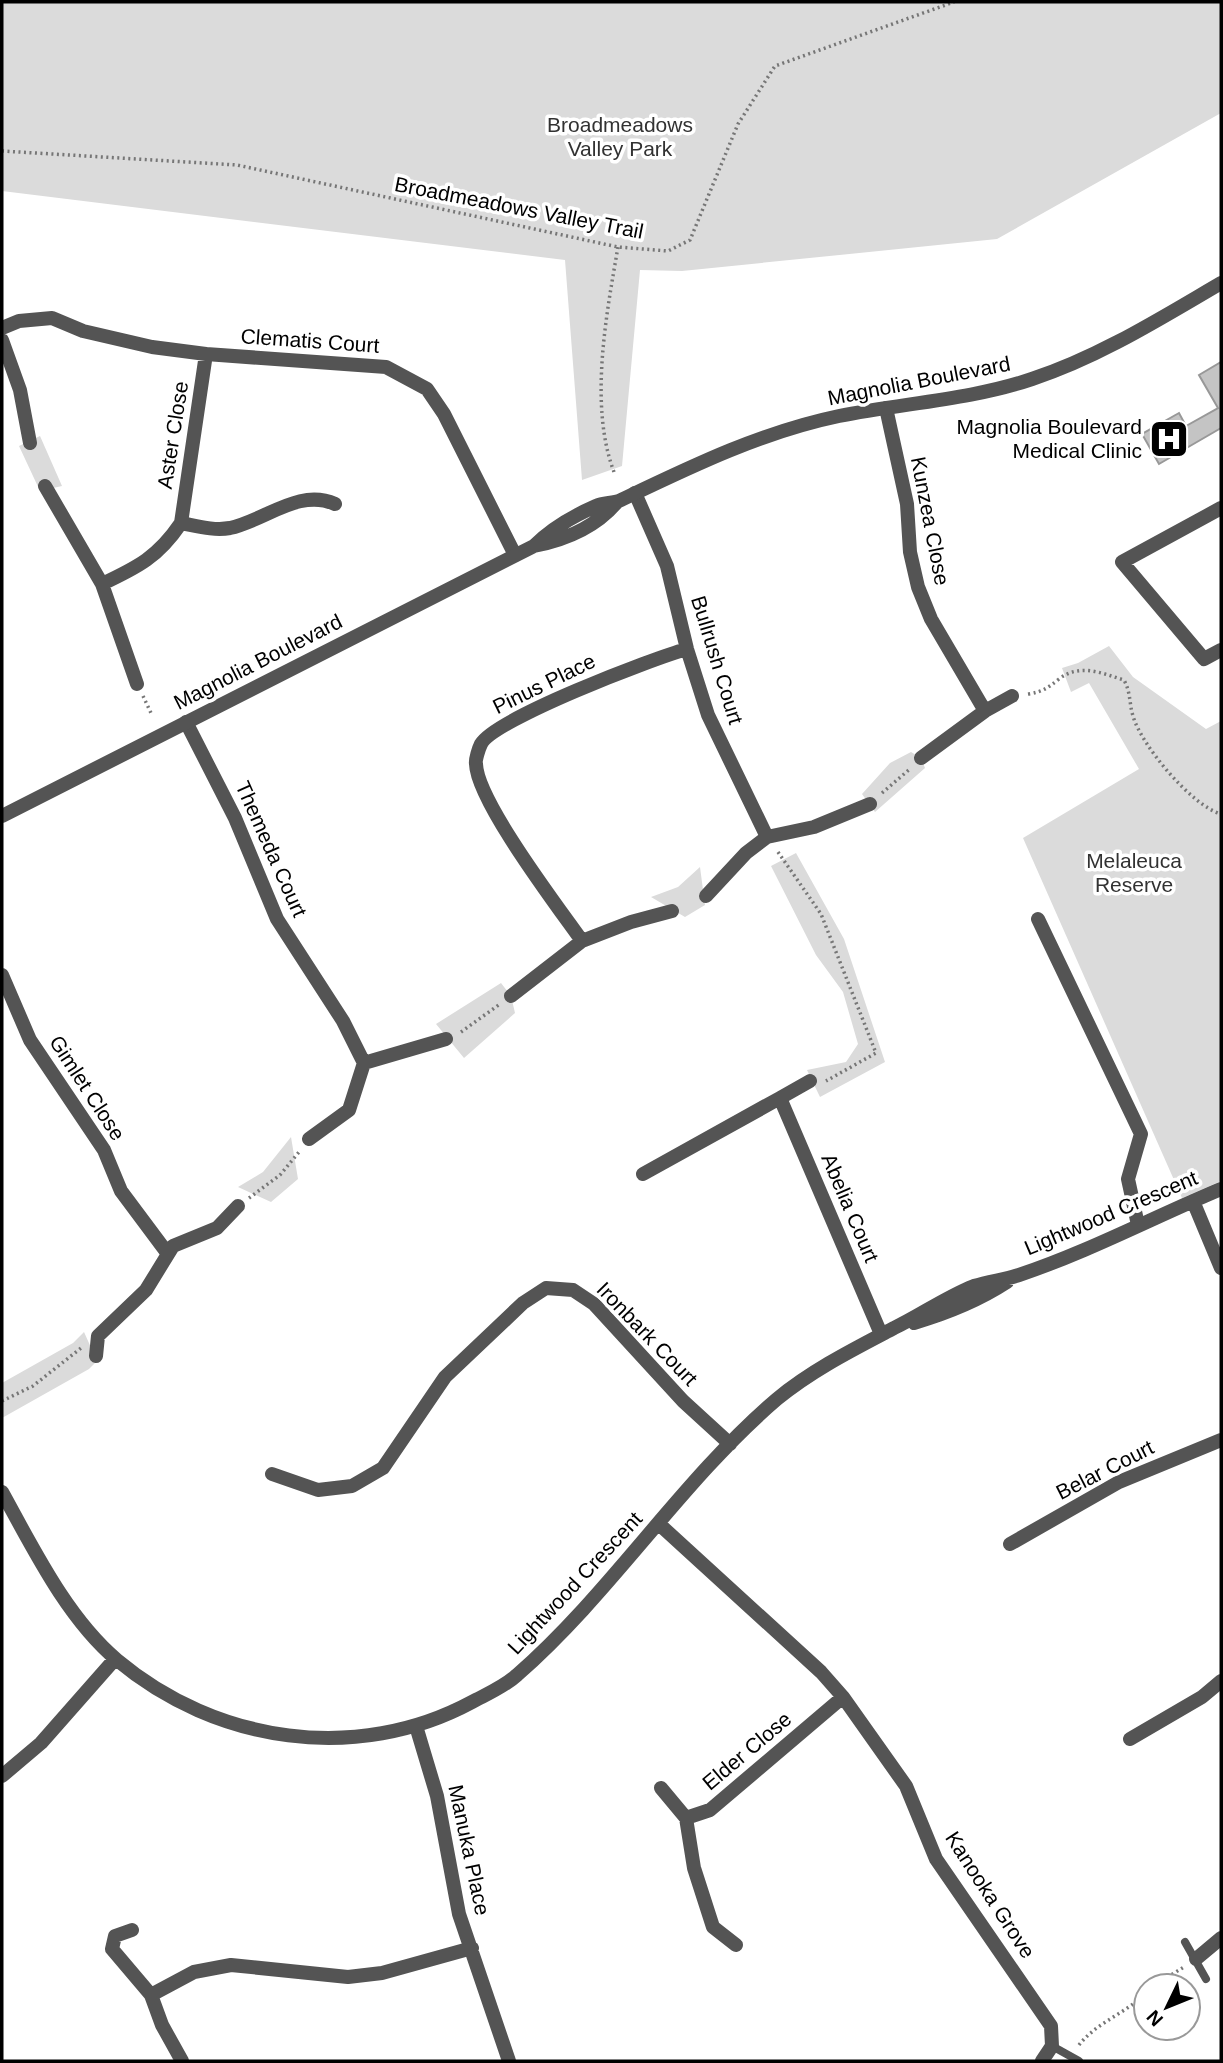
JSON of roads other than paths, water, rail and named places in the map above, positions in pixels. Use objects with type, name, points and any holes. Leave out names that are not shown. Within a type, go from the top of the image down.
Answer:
[{"type":"street","name":"Magnolia Boulevard","points":[[2,816],[515,555],[534,546],[556,541],[592,524],[617,502],[727,450],[785,430],[886,408],[988,392],[1032,379],[1071,364],[1221,283]]},
{"type":"street","name":"Clematis Court","points":[[2,328],[19,321],[52,318],[83,331],[152,347],[206,354],[386,367],[428,389],[444,414],[515,555]]},
{"type":"street","points":[[2,340],[20,390],[30,443]]},
{"type":"street","name":"Aster Close","points":[[102,584],[145,563],[166,546],[181,523],[206,354]]},
{"type":"street","name":"Kunzea Close","points":[[886,408],[907,504],[910,552],[918,587],[931,619],[985,711]]},
{"type":"street","points":[[45,486],[102,584],[137,684]]},
{"type":"street","name":"Bullrush Court","points":[[635,493],[667,566],[687,649],[708,715],[767,836]]},
{"type":"street","points":[[181,523],[205,528],[228,528],[307,498],[322,498],[335,504]]},
{"type":"street","points":[[1221,508],[1122,562],[1204,659],[1221,650]]},
{"type":"street","name":"Pinus Place","points":[[582,941],[508,835],[485,792],[475,764],[481,743],[499,728],[621,671],[687,649]]},
{"type":"street","points":[[921,758],[985,711],[1012,696]]},
{"type":"street","name":"Themeda Court","points":[[186,722],[235,818],[271,908],[301,960],[343,1021],[364,1063]]},
{"type":"street","points":[[706,895],[746,853],[767,836],[814,827],[870,804]]},
{"type":"street","points":[[510,996],[582,941],[631,922],[672,911]]},
{"type":"street","points":[[1038,919],[1141,1133],[1128,1179],[1138,1225]]},
{"type":"street","name":"Gimlet Close","points":[[2,975],[30,1040],[104,1150],[121,1191],[168,1254]]},
{"type":"street","points":[[309,1139],[349,1110],[364,1063],[446,1039]]},
{"type":"street","points":[[643,1174],[810,1081]]},
{"type":"street","name":"Abelia Court","points":[[780,1098],[887,1331]]},
{"type":"street","name":"Lightwood Crescent","points":[[2,1492],[63,1598],[116,1659],[173,1699],[218,1719],[263,1733],[315,1739],[385,1734],[452,1713],[514,1678],[568,1627],[730,1444],[778,1398],[827,1364],[887,1331],[947,1314],[983,1298],[1017,1276],[1221,1189]]},
{"type":"street","points":[[1193,1201],[1221,1268]]},
{"type":"street","points":[[96,1356],[98,1336],[146,1290],[173,1246],[217,1228],[238,1206]]},
{"type":"street","name":"Ironbark Court","points":[[272,1474],[318,1490],[352,1486],[383,1468],[445,1377],[523,1303],[546,1288],[573,1290],[594,1304],[683,1401],[730,1444]]},
{"type":"street","name":"Belar Court","points":[[1010,1544],[1119,1482],[1221,1440]]},
{"type":"street","name":"Kanooka Grove","points":[[659,1524],[811,1663],[843,1697],[906,1786],[936,1858],[1051,2026],[1052,2046]]},
{"type":"street","points":[[2,1776],[41,1743],[116,1659]]},
{"type":"street","points":[[1130,1740],[1202,1697],[1221,1681]]},
{"type":"street","name":"Elder Close","points":[[686,1818],[710,1810],[843,1697]]},
{"type":"street","name":"Manuka Place","points":[[416,1726],[437,1796],[459,1914],[509,2061]]},
{"type":"street","points":[[661,1788],[686,1818],[694,1868],[713,1927],[736,1945]]},
{"type":"street","points":[[132,1930],[115,1937],[112,1949],[151,1995],[162,2025],[182,2061]]},
{"type":"street","points":[[1196,1959],[1221,1938]]},
{"type":"street","points":[[151,1995],[194,1972],[231,1965],[348,1977],[382,1973],[472,1948]]},
{"type":"street","points":[[1042,2061],[1052,2046]]},
{"type":"lane","points":[[1185,1942],[1206,1979]]},
{"type":"lane","points":[[1052,2046],[1079,2061]]},
{"type":"place","name":"Magnolia Boulevard Medical Clinic","points":[[1169,439]]},
{"type":"park label","name":"Broadmeadows Valley Park","points":[[620,137]]},
{"type":"park label","name":"Melaleuca Reserve","points":[[1134,873]]}]
